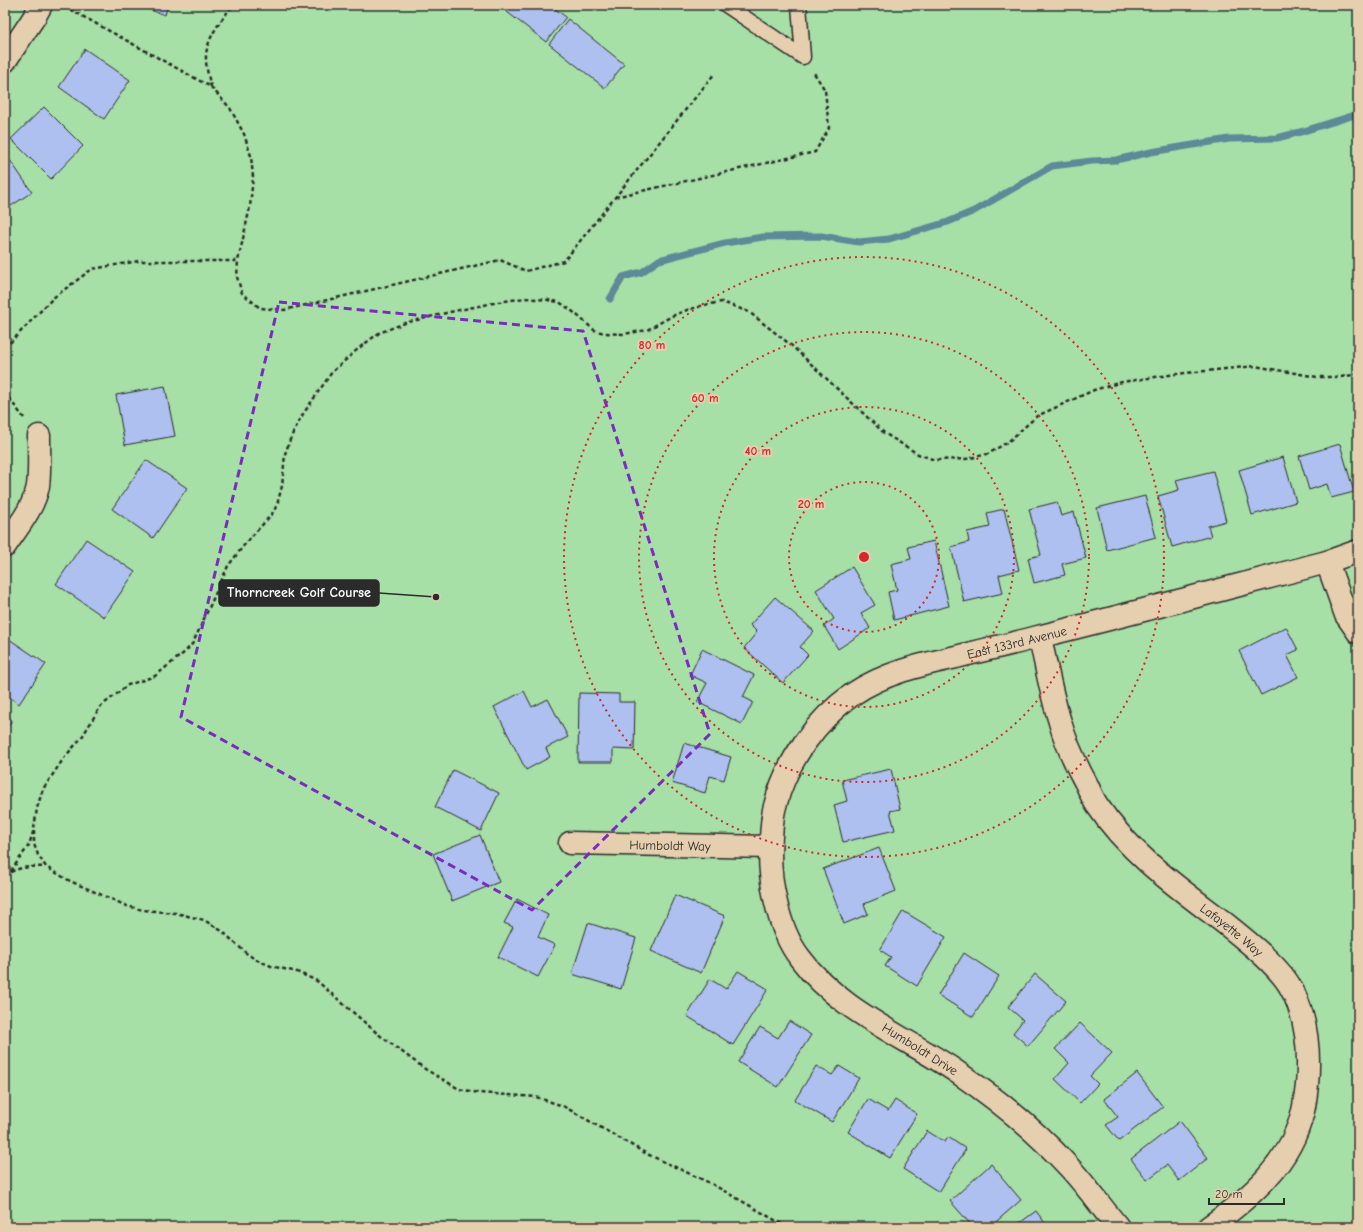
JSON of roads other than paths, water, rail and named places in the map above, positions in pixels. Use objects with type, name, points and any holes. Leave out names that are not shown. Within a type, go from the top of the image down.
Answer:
[{"type":"street","points":[[5,60],[41,5]]},
{"type":"street","points":[[5,546],[23,520],[31,505],[37,488],[40,470],[39,436]]},
{"type":"street","name":"East 133rd Avenue","points":[[770,847],[774,809],[780,788],[797,753],[820,724],[836,708],[854,694],[892,674],[1327,562],[1358,551]]},
{"type":"street","points":[[1327,562],[1346,615],[1358,632]]},
{"type":"street","name":"Lafayette Way","points":[[1040,637],[1059,721],[1071,752],[1097,805],[1128,843],[1150,865],[1247,941],[1280,973],[1291,988],[1300,1007],[1305,1029],[1309,1066],[1304,1109],[1299,1125],[1284,1156],[1275,1169],[1251,1193],[1209,1227]]},
{"type":"street","name":"Humboldt Way","points":[[570,843],[770,847]]},
{"type":"street","name":"Humboldt Drive","points":[[770,847],[773,888],[777,907],[790,942],[800,958],[840,999],[954,1070],[990,1095],[1024,1123],[1069,1166],[1118,1227]]},
{"type":"lane","points":[[726,5],[803,57],[799,5]]},
{"type":"waterway","points":[[610,299],[623,277],[642,272],[659,260],[725,243],[763,237],[821,236],[859,242],[889,239],[948,222],[974,211],[1052,166],[1092,161],[1116,160],[1151,152],[1229,139],[1277,138],[1358,114]]},
{"type":"place","name":"Thorncreek Golf Course","points":[[436,597]]}]
